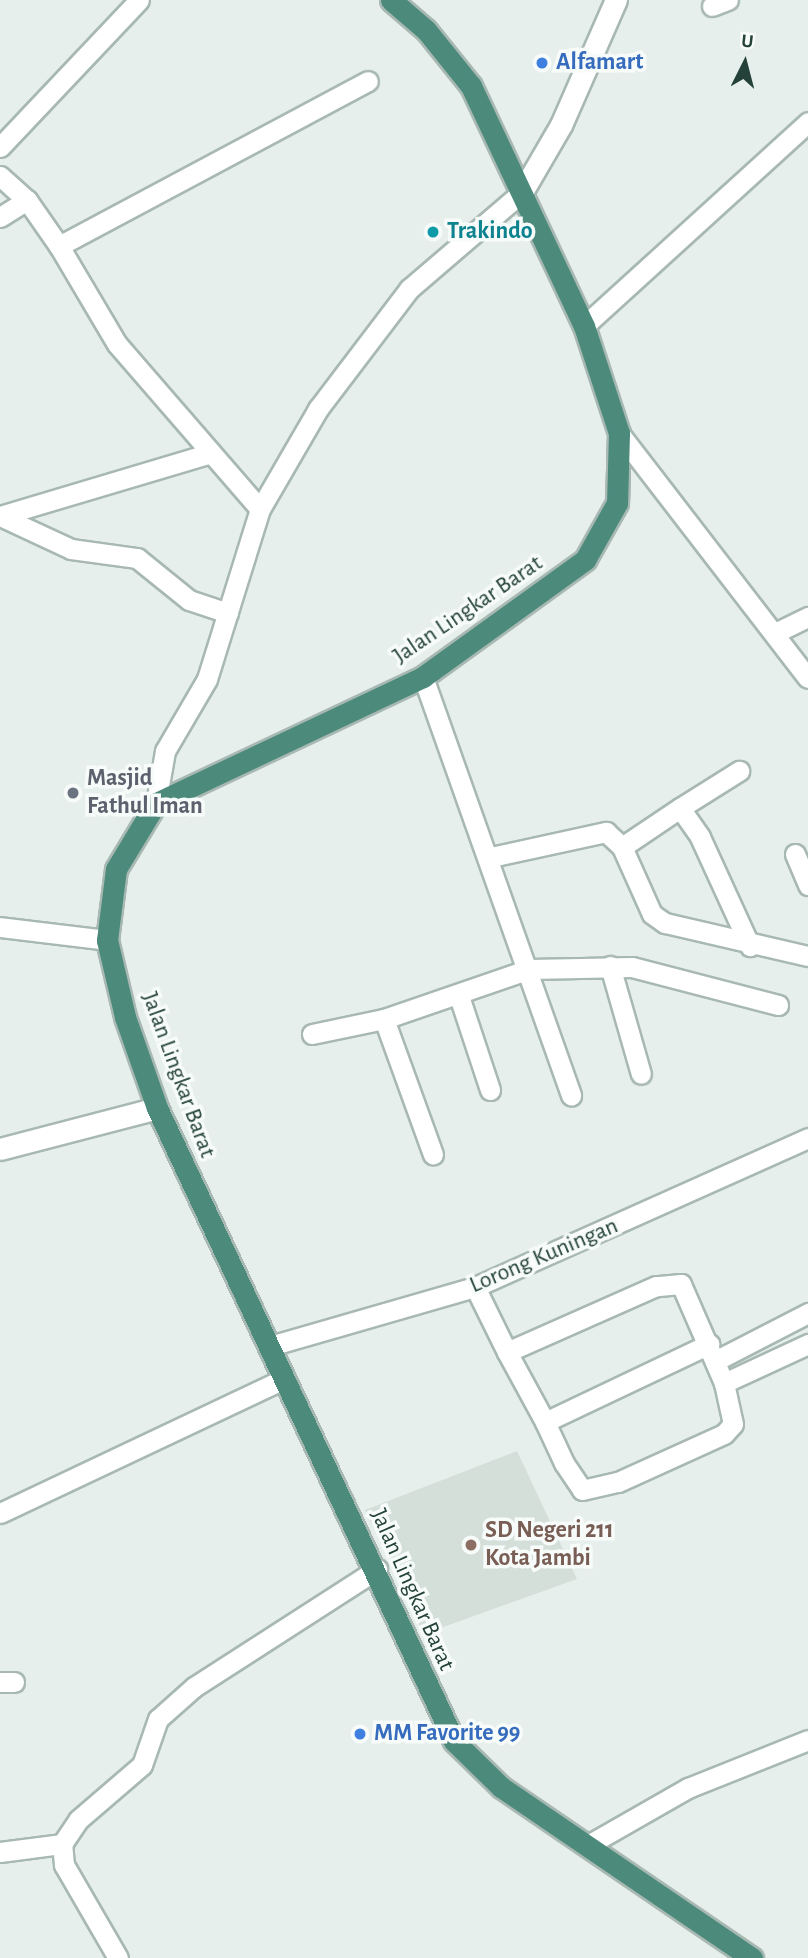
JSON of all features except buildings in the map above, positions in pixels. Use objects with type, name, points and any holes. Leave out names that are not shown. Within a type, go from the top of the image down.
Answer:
[{"type":"highway","name":"Jalan Lingkar Barat","points":[[391,0],[426,30],[471,86],[583,326],[619,433],[617,503],[585,560],[423,677],[156,803],[116,869],[107,940],[125,1017],[157,1108],[377,1569],[454,1741],[500,1787],[752,1958]]},
{"type":"main road","points":[[522,192],[561,125],[616,0]]},
{"type":"main road","points":[[0,1149],[157,1108]]},
{"type":"street","points":[[0,147],[139,0]]},
{"type":"street","points":[[60,246],[368,81]]},
{"type":"street","points":[[583,326],[808,122]]},
{"type":"street","points":[[0,176],[27,200],[60,246],[117,344],[208,454],[260,509]]},
{"type":"street","points":[[156,803],[165,751],[196,705],[260,509],[376,326],[522,192]]},
{"type":"street","points":[[0,217],[27,200]]},
{"type":"street","points":[[619,433],[808,678]]},
{"type":"street","points":[[1,516],[208,454]]},
{"type":"street","points":[[1,516],[71,550],[137,558],[189,600],[228,613]]},
{"type":"street","points":[[775,634],[808,617]]},
{"type":"street","points":[[423,677],[491,857],[571,1096]]},
{"type":"street","points":[[622,847],[739,771]]},
{"type":"street","points":[[680,808],[700,837],[750,946]]},
{"type":"street","points":[[491,857],[606,832],[622,847],[652,914],[683,930],[808,956]]},
{"type":"street","points":[[795,854],[808,886]]},
{"type":"street","points":[[0,928],[107,940]]},
{"type":"street","points":[[610,966],[641,1074]]},
{"type":"street","points":[[312,1034],[384,1019],[459,996],[529,969],[610,966],[778,1005]]},
{"type":"street","points":[[459,996],[490,1090]]},
{"type":"street","points":[[384,1019],[433,1154]]},
{"type":"street","name":"Lorong Kuningan","points":[[270,1346],[475,1287],[808,1138]]},
{"type":"street","points":[[475,1287],[508,1352],[545,1422],[575,1482],[595,1490],[731,1429],[724,1383],[684,1287],[671,1283],[508,1352]]},
{"type":"street","points":[[545,1422],[808,1313]]},
{"type":"street","points":[[724,1383],[808,1344]]},
{"type":"street","points":[[0,1513],[285,1378]]},
{"type":"street","points":[[118,1958],[64,1865],[62,1844],[78,1820],[142,1765],[158,1719],[194,1687],[377,1569]]},
{"type":"street","points":[[588,1845],[688,1788],[808,1740]]},
{"type":"street","points":[[0,1853],[62,1844]]},
{"type":"shaded area","name":"SD Negeri 211 Kota Jambi","points":[[517,1451],[577,1579],[424,1634],[365,1510]]},
{"type":"place","name":"Alfamart","points":[[542,63]]},
{"type":"place","name":"Trakindo","points":[[433,232]]},
{"type":"place","name":"Masjid Fathul Iman","points":[[73,793]]},
{"type":"place","name":"SD Negeri 211 Kota Jambi","points":[[471,1545]]},
{"type":"place","name":"MM Favorite 99","points":[[360,1734]]}]
